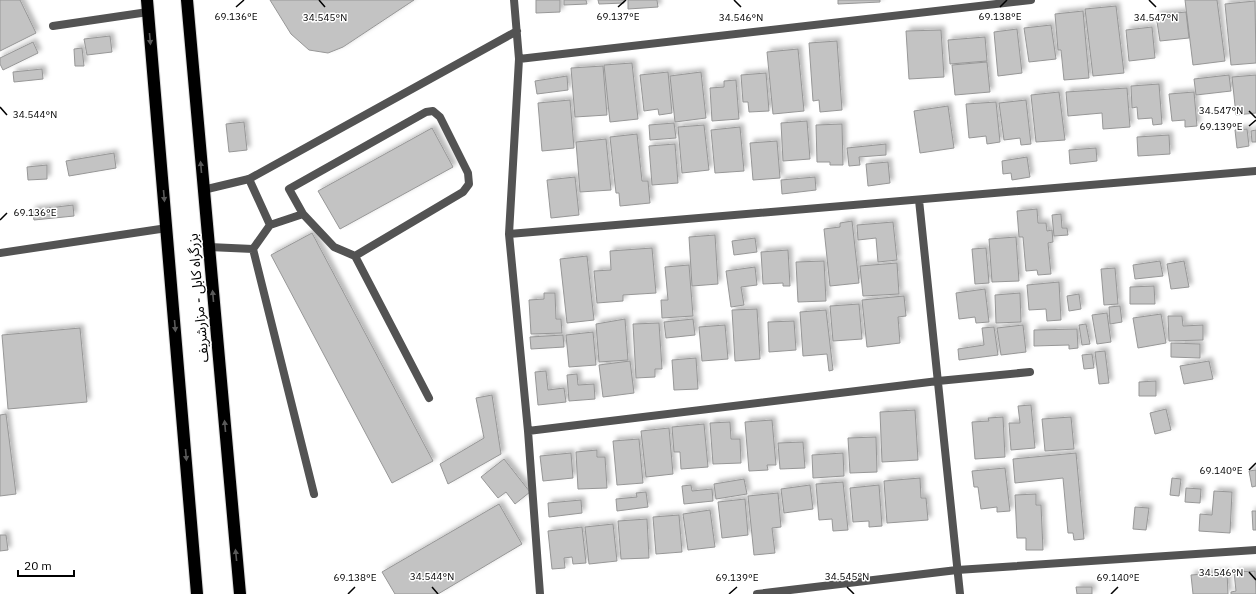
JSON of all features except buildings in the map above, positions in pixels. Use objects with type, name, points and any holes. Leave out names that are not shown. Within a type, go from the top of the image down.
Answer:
[{"type":"highway","name":"بزرگراه کابل - مزارشریف","points":[[147,0],[197,594]]},
{"type":"highway","name":"بزرگراه کابل - مزارشریف","points":[[188,0],[203,190],[240,594]]},
{"type":"street","points":[[514,0],[519,59],[509,234],[528,431],[540,594]]},
{"type":"street","points":[[519,59],[1031,0]]},
{"type":"street","points":[[53,26],[148,12]]},
{"type":"street","points":[[203,190],[249,179],[517,31]]},
{"type":"street","points":[[355,256],[463,192],[469,184],[468,173],[440,117],[433,111],[426,112],[289,189],[303,214],[334,247],[355,256],[429,398]]},
{"type":"street","points":[[509,234],[1256,171]]},
{"type":"street","points":[[249,179],[270,225]]},
{"type":"street","points":[[919,200],[960,594]]},
{"type":"street","points":[[252,249],[270,225],[303,214]]},
{"type":"street","points":[[0,253],[167,228]]},
{"type":"street","points":[[209,247],[252,249]]},
{"type":"street","points":[[252,249],[314,494]]},
{"type":"street","points":[[528,431],[938,381],[1030,372]]},
{"type":"street","points":[[757,594],[957,570],[1256,550]]}]
